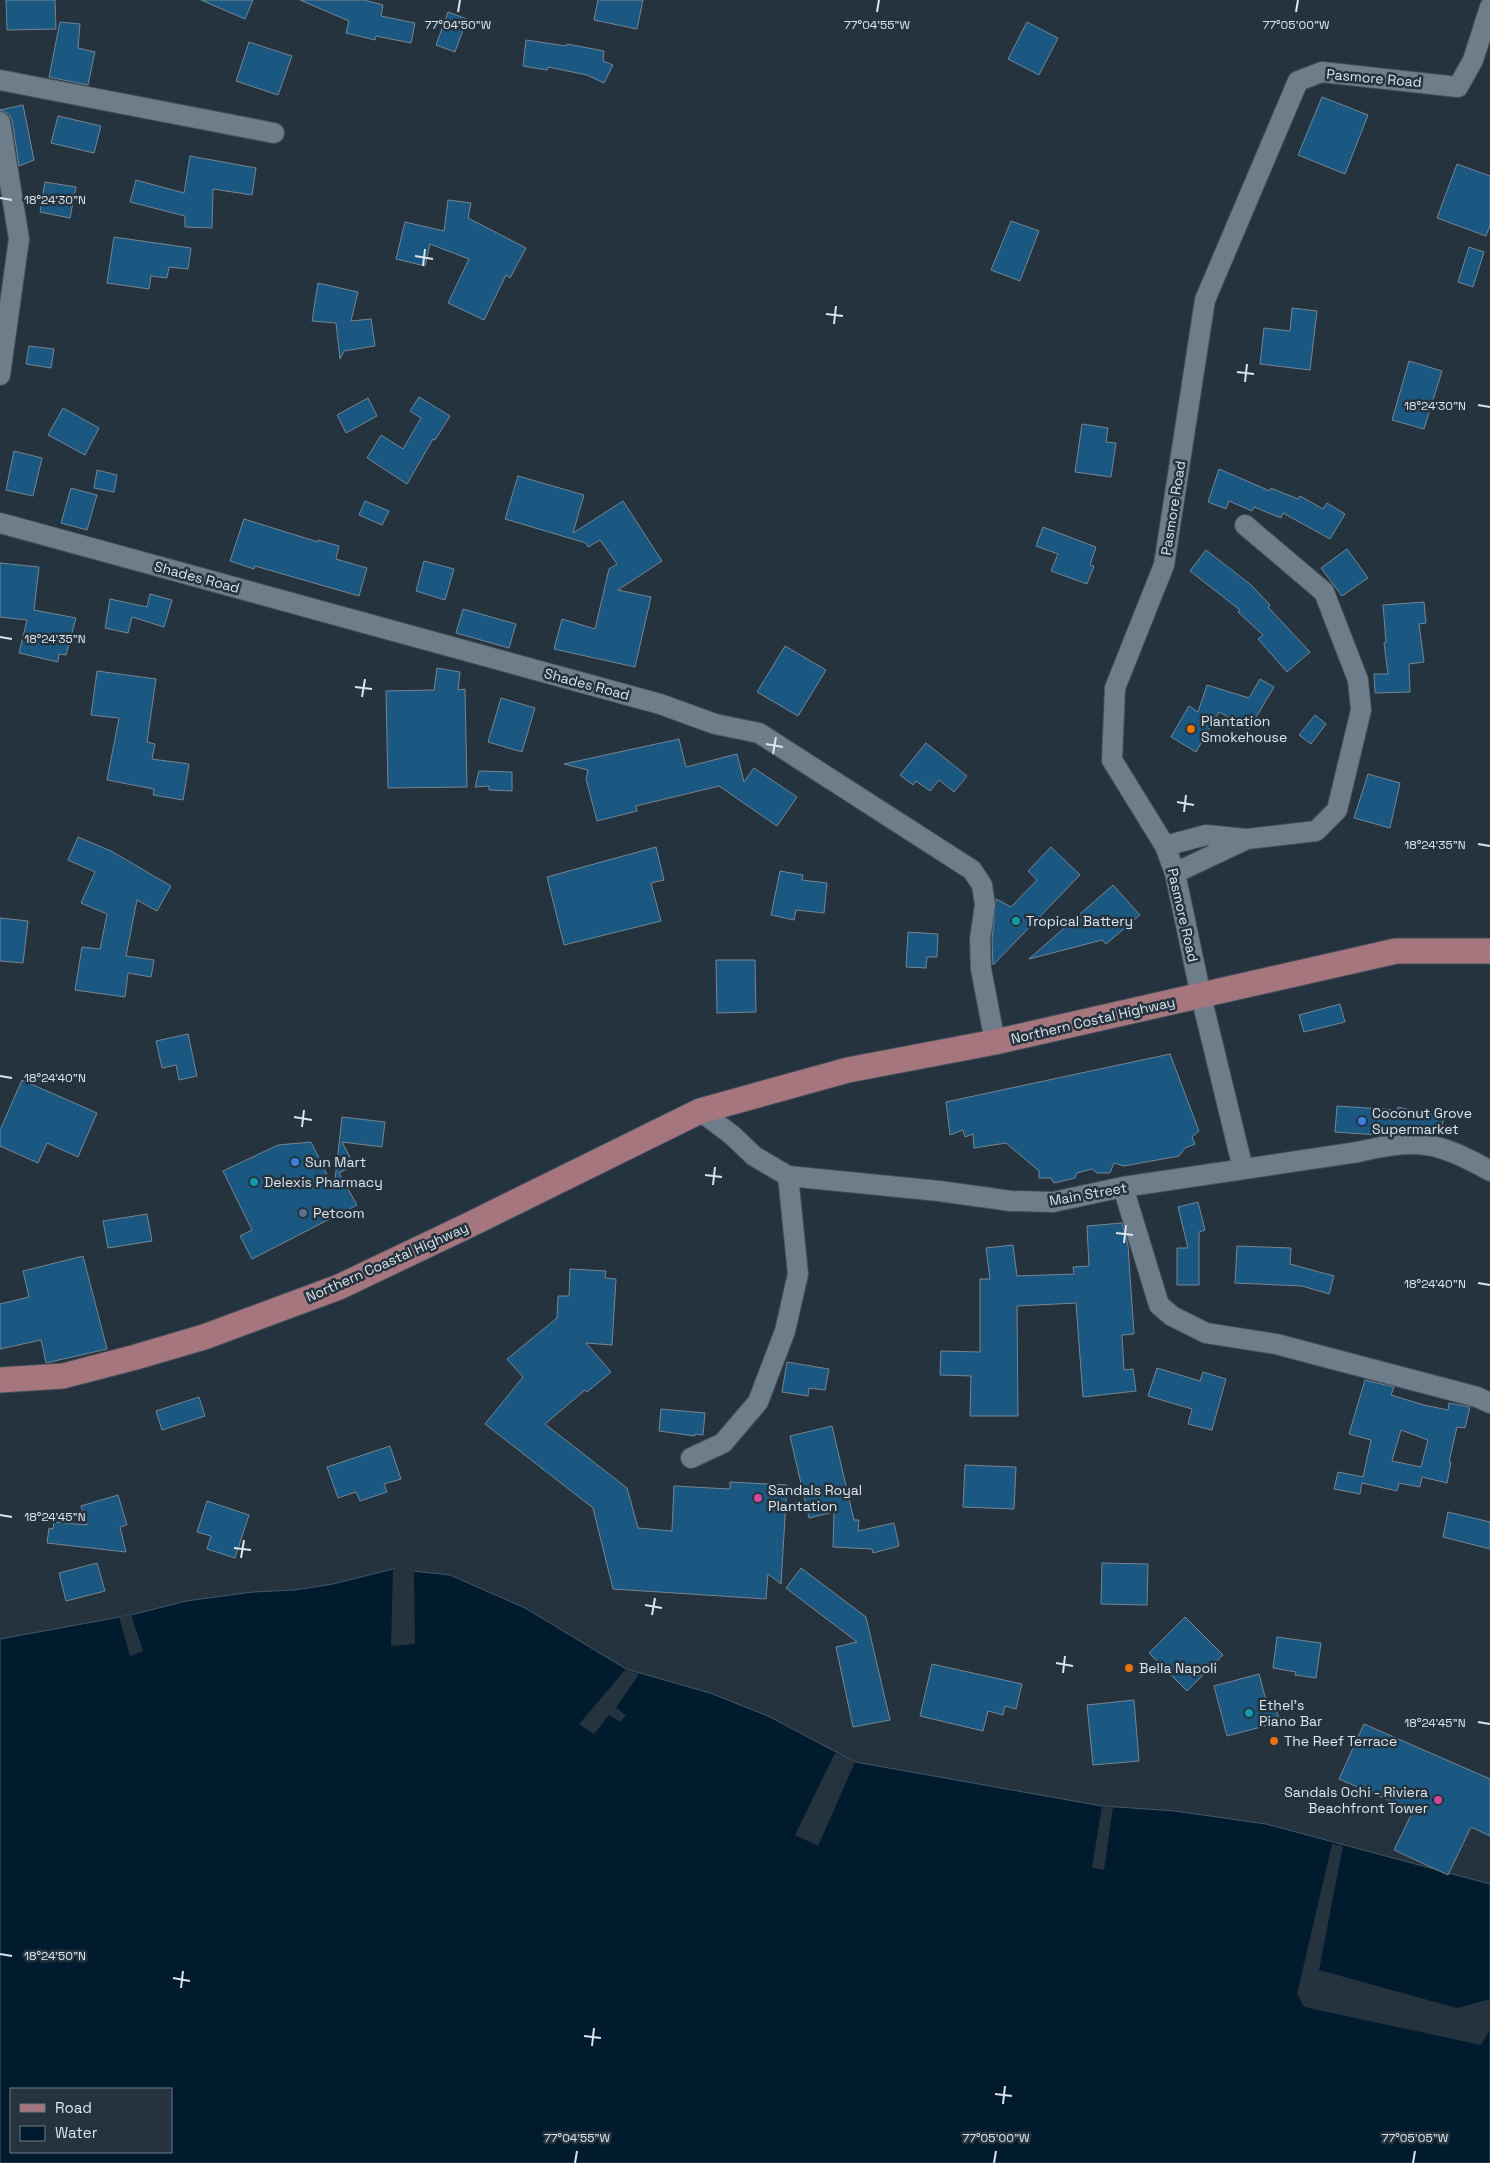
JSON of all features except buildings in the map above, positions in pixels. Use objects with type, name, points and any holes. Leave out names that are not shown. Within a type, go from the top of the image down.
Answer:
[{"type":"main road","name":"Northern Costal Highway","points":[[700,1111],[848,1070],[995,1042],[1396,951],[1490,951]]},
{"type":"main road","name":"Northern Coastal Highway","points":[[0,1380],[64,1376],[136,1357],[204,1337],[339,1287],[469,1226],[700,1111]]},
{"type":"street","name":"Pasmore Road","points":[[1243,1169],[1201,996],[1175,873],[1165,846],[1112,760],[1115,688],[1164,565],[1205,300],[1298,81],[1322,72],[1458,87],[1473,60],[1490,7]]},
{"type":"street","points":[[0,80],[274,133]]},
{"type":"street","points":[[0,122],[7,204],[19,239],[0,375]]},
{"type":"street","name":"Shades Road","points":[[0,523],[660,704],[715,724],[759,733],[972,870],[982,885],[985,905],[980,939],[981,969],[995,1042]]},
{"type":"street","points":[[1165,846],[1206,835],[1247,839],[1316,831],[1337,810],[1362,710],[1358,680],[1324,592],[1245,525]]},
{"type":"street","points":[[1175,873],[1247,839]]},
{"type":"street","name":"Main Street","points":[[700,1111],[732,1135],[754,1156],[788,1176],[939,1191],[1011,1201],[1053,1202],[1123,1188],[1358,1152],[1395,1143],[1436,1145],[1490,1172]]},
{"type":"street","points":[[691,1458],[722,1444],[758,1402],[784,1331],[798,1274],[788,1176]]},
{"type":"street","points":[[1123,1188],[1159,1305],[1172,1316],[1206,1333],[1276,1344],[1477,1397],[1490,1403]]},
{"type":"water","points":[[393,1569],[450,1575],[525,1608],[626,1669],[710,1693],[768,1716],[855,1762],[1102,1806],[1175,1811],[1266,1824],[1490,1884],[1490,2163],[0,2163],[0,1639],[131,1615],[186,1601],[253,1592],[295,1590],[333,1584]]},
{"type":"pier","points":[[393,1569],[414,1570],[415,1644],[391,1646]]},
{"type":"pier","points":[[131,1615],[143,1651],[130,1656],[119,1617]]},
{"type":"pier","points":[[626,1669],[639,1674],[616,1708],[626,1715],[620,1722],[609,1715],[594,1734],[579,1724]]},
{"type":"pier","points":[[835,1753],[855,1762],[818,1846],[795,1835]]},
{"type":"pier","points":[[1102,1806],[1113,1807],[1104,1870],[1092,1868]]},
{"type":"pier","points":[[1332,1844],[1343,1846],[1319,1970],[1457,2008],[1490,1999],[1490,2030],[1481,2045],[1304,2007],[1297,1994]]},
{"type":"place","name":"Plantation Smokehouse","points":[[1191,729]]},
{"type":"place","name":"Tropical Battery","points":[[1016,921]]},
{"type":"place","name":"Coconut Grove Supermarket","points":[[1362,1121]]},
{"type":"place","name":"Sun Mart","points":[[295,1162]]},
{"type":"place","name":"Delexis Pharmacy","points":[[254,1182]]},
{"type":"place","name":"Petcom","points":[[303,1213]]},
{"type":"place","name":"Sandals Royal Plantation","points":[[758,1498]]},
{"type":"place","name":"Bella Napoli","points":[[1129,1668]]},
{"type":"place","name":"Ethel's Piano Bar","points":[[1249,1713]]},
{"type":"place","name":"The Reef Terrace","points":[[1274,1741]]},
{"type":"place","name":"Sandals Ochi - Riviera Beachfront Tower","points":[[1438,1800]]}]
